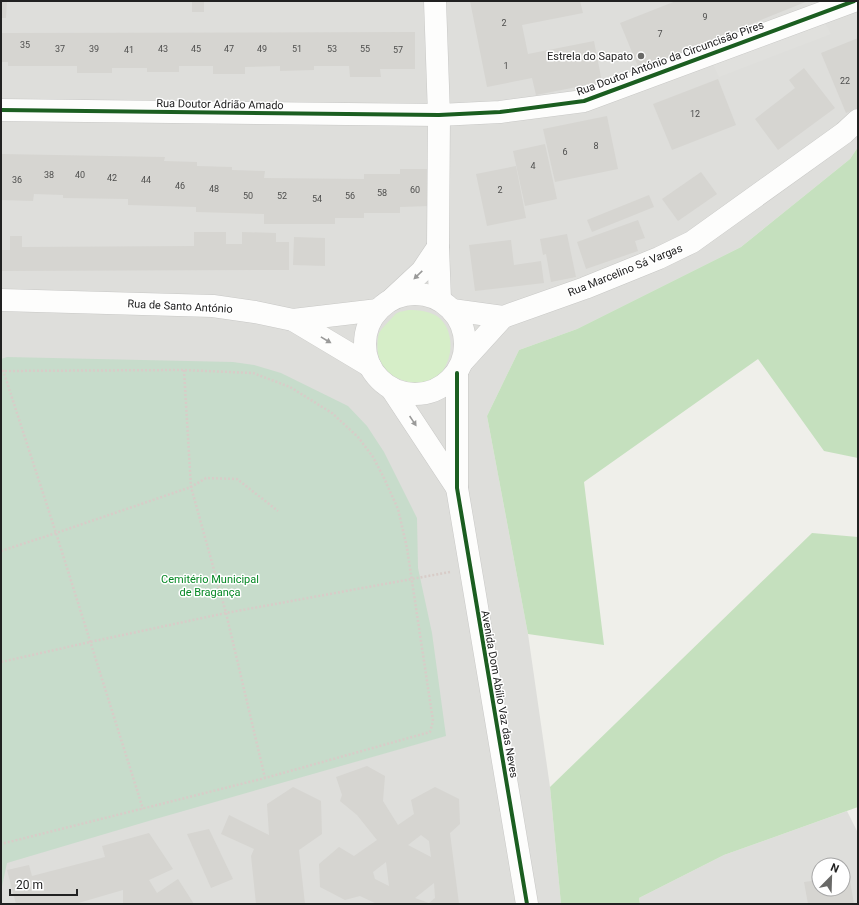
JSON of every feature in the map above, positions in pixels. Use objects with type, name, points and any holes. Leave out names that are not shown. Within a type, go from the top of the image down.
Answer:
[{"type":"street","points":[[435,1],[439,115],[438,247],[446,305]]},
{"type":"street","name":"Rua Doutor António da Circuncisão Pires","points":[[439,115],[500,112],[584,101],[854,1]]},
{"type":"street","name":"Rua Doutor Adrião Amado","points":[[1,110],[439,115]]},
{"type":"street","name":"Rua Marcelino Sá Vargas","points":[[446,305],[503,317],[585,288],[659,258],[692,242],[844,133],[858,120]]},
{"type":"street","points":[[438,247],[422,271],[385,304],[369,323],[365,337],[365,352],[370,366],[379,379],[391,388],[406,394],[422,394],[437,390],[448,383],[503,317]]},
{"type":"street","points":[[293,320],[385,304],[409,294],[424,294],[446,305],[461,321],[465,334],[466,348],[460,367],[457,488]]},
{"type":"street","name":"Rua de Santo António","points":[[1,300],[214,306],[255,312],[293,320],[370,366]]},
{"type":"street","points":[[391,388],[457,488]]},
{"type":"street","name":"Avenida Dom Abílio Vaz das Neves","points":[[457,488],[527,904]]},
{"type":"path","points":[[184,370],[191,487],[226,613],[265,778]]},
{"type":"path","points":[[1,844],[143,809],[265,778],[430,732],[434,721],[407,548],[398,509],[373,457],[358,437],[332,413],[290,387],[253,373],[184,370],[2,371],[56,533],[143,809]]},
{"type":"path","points":[[1,551],[191,487],[206,478],[237,479],[278,511]]},
{"type":"path","points":[[1,662],[226,613],[470,568]]},
{"type":"shaded area","points":[[1,1],[858,1],[858,147],[850,159],[741,247],[577,329],[519,350],[487,416],[528,634],[550,787],[561,904],[1,904]]},
{"type":"shaded area","points":[[823,19],[831,34],[719,77],[712,62]]},
{"type":"shaded area","points":[[847,811],[858,833],[858,904],[640,904],[639,898],[724,855]]},
{"type":"green space","points":[[858,147],[858,458],[824,451],[758,359],[584,482],[604,645],[528,634],[487,416],[519,350],[577,329],[741,247],[850,159]]},
{"type":"green space","points":[[409,310],[423,311],[435,315],[441,319],[450,339],[450,354],[443,370],[434,378],[422,383],[409,382],[391,375],[382,366],[378,352],[380,331],[396,313]]},
{"type":"green space","name":"Cemitério Municipal de Bragança","points":[[7,357],[233,362],[254,365],[281,373],[348,406],[367,426],[384,452],[417,518],[418,568],[432,633],[446,736],[7,863],[1,891],[1,359]]},
{"type":"green space","points":[[812,533],[858,537],[858,807],[724,855],[639,898],[640,904],[561,904],[550,787]]},
{"type":"building","points":[[1,1],[7,1],[6,18],[1,18]]},
{"type":"building","points":[[192,1],[204,1],[204,12],[192,12]]},
{"type":"building","points":[[470,1],[580,1],[583,13],[522,25],[528,54],[594,41],[602,82],[536,95],[532,78],[487,87]]},
{"type":"building","points":[[676,1],[808,1],[639,69],[620,23]]},
{"type":"building","points":[[415,32],[415,69],[380,69],[381,77],[350,77],[349,66],[314,66],[314,70],[280,71],[280,66],[245,67],[245,74],[213,74],[213,66],[179,66],[179,72],[147,72],[147,68],[112,68],[112,73],[77,73],[77,66],[8,66],[8,62],[1,62],[1,33]]},
{"type":"building","points":[[858,38],[858,108],[846,113],[821,53]]},
{"type":"building","points":[[804,68],[835,108],[778,150],[755,119],[795,88],[789,80]]},
{"type":"building","points":[[718,79],[736,125],[672,150],[653,104]]},
{"type":"building","points":[[607,116],[618,169],[555,182],[543,129]]},
{"type":"building","points":[[545,144],[557,199],[525,206],[513,151]]},
{"type":"building","points":[[1,154],[165,157],[164,161],[197,162],[197,166],[232,167],[232,170],[265,171],[264,178],[364,179],[364,174],[400,174],[400,169],[430,169],[430,206],[400,207],[400,213],[364,213],[364,218],[335,218],[335,224],[264,224],[264,214],[196,212],[196,207],[128,205],[128,199],[63,198],[63,195],[34,194],[33,201],[1,200]]},
{"type":"building","points":[[516,166],[526,218],[487,226],[476,174]]},
{"type":"building","points":[[701,172],[717,194],[678,221],[662,199]]},
{"type":"building","points":[[649,195],[654,207],[592,232],[587,220]]},
{"type":"building","points":[[638,220],[645,238],[635,241],[638,251],[586,269],[577,242]]},
{"type":"building","points":[[194,232],[226,232],[226,244],[242,244],[242,232],[276,233],[276,242],[289,242],[289,270],[1,271],[1,250],[10,250],[10,236],[22,236],[22,247],[194,246]]},
{"type":"building","points":[[567,234],[576,277],[551,282],[546,254],[543,255],[540,239]]},
{"type":"building","points":[[294,237],[325,238],[325,266],[293,265]]},
{"type":"building","points":[[511,240],[514,265],[541,261],[544,283],[475,291],[469,245]]},
{"type":"building","points":[[367,766],[385,776],[383,801],[398,825],[414,814],[411,800],[435,787],[459,799],[460,824],[450,833],[459,904],[377,904],[360,896],[345,900],[320,887],[319,864],[339,847],[354,856],[377,840],[357,815],[340,801],[342,795],[336,777]],"holes":[[[421,835],[429,841],[431,857],[408,845]],[[386,862],[389,886],[375,879],[373,872]],[[434,883],[435,898],[429,903],[415,898]]]},
{"type":"building","points":[[293,787],[321,801],[322,834],[299,850],[305,904],[256,904],[251,856],[254,849],[221,834],[229,815],[269,835],[267,804]]},
{"type":"building","points":[[209,829],[233,879],[211,888],[187,834]]},
{"type":"building","points":[[149,833],[173,869],[149,880],[157,893],[178,879],[194,904],[123,904],[123,890],[75,904],[16,904],[7,870],[29,865],[32,876],[105,857],[102,846]]},
{"type":"building","points":[[811,881],[811,897],[851,897],[851,887],[854,904],[808,904],[804,882]]},
{"type":"cycle path","points":[[1,110],[439,115],[500,112],[584,101],[854,1]]},
{"type":"cycle path","points":[[457,373],[457,488],[527,904]]},
{"type":"place","name":"Estrela do Sapato","points":[[641,56]]}]
